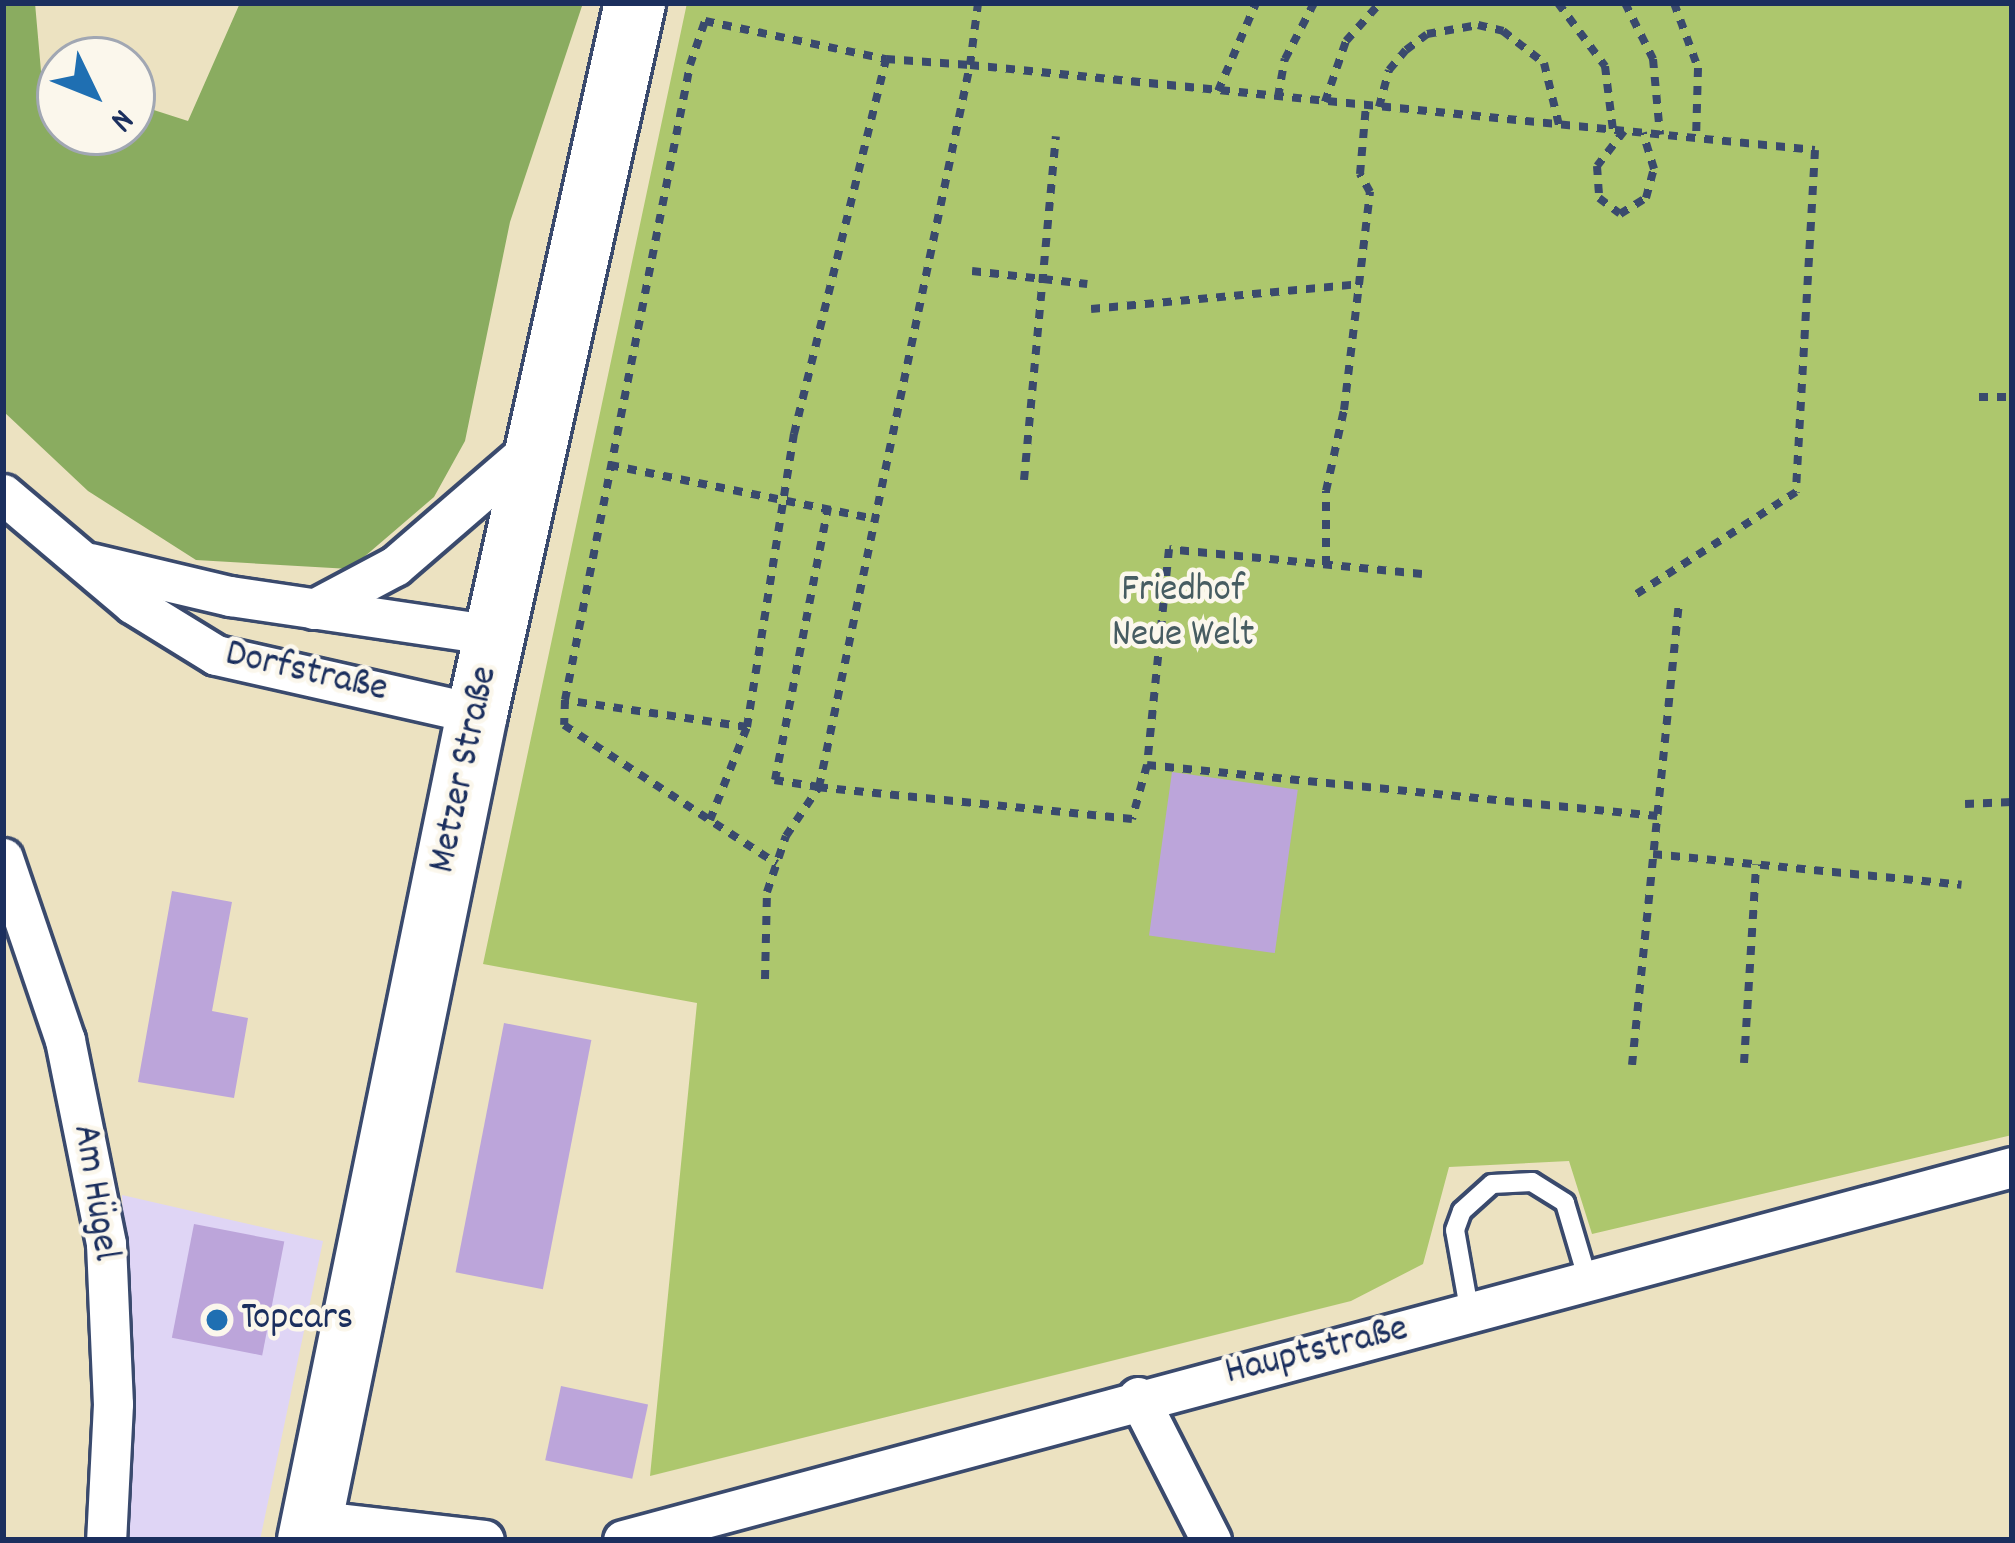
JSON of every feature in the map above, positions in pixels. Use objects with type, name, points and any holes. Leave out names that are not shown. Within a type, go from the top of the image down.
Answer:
[{"type":"main road","name":"Metzer Straße","points":[[310,1530],[534,446],[635,3]]},
{"type":"street","name":"Dorfstraße","points":[[314,609],[395,566],[534,446]]},
{"type":"street","name":"Dorfstraße","points":[[3,494],[134,604],[216,655],[477,714]]},
{"type":"street","name":"Dorfstraße","points":[[90,563],[314,609],[494,635]]},
{"type":"street","name":"Am Hügel","points":[[3,858],[65,1040],[106,1244],[113,1404],[106,1540]]},
{"type":"street","name":"Hauptstraße","points":[[623,1540],[1138,1397],[1589,1284],[2012,1167]]},
{"type":"street","points":[[1138,1397],[1211,1540]]},
{"type":"street","points":[[310,1530],[484,1540]]},
{"type":"lane","points":[[1470,1314],[1455,1231],[1462,1211],[1492,1184],[1532,1182],[1565,1203],[1589,1284]]},
{"type":"path","points":[[765,979],[767,892],[776,864],[819,787],[870,518],[970,65],[978,3]]},
{"type":"path","points":[[1218,91],[1256,3]]},
{"type":"path","points":[[1278,97],[1285,59],[1314,3]]},
{"type":"path","points":[[1324,102],[1346,41],[1380,3]]},
{"type":"path","points":[[1558,3],[1591,37],[1605,67],[1619,131],[1597,166],[1599,198],[1620,214],[1646,198],[1654,170],[1643,133]]},
{"type":"path","points":[[1625,3],[1653,59],[1660,135]]},
{"type":"path","points":[[1674,3],[1698,68],[1696,139]]},
{"type":"path","points":[[776,864],[564,725],[610,465],[705,21],[886,59],[1815,150],[1796,492],[1635,595]]},
{"type":"path","points":[[1379,107],[1389,70],[1406,50],[1427,34],[1478,25],[1515,38],[1544,63],[1559,125]]},
{"type":"path","points":[[710,820],[747,728],[784,495],[837,242],[886,59]]},
{"type":"path","points":[[1326,565],[1327,491],[1362,284],[1370,192],[1360,174],[1366,106]]},
{"type":"path","points":[[1024,480],[1056,136]]},
{"type":"path","points":[[972,271],[1087,284]]},
{"type":"path","points":[[1091,309],[1362,284]]},
{"type":"path","points":[[1979,397],[2012,398]]},
{"type":"path","points":[[610,465],[784,495],[870,518]]},
{"type":"path","points":[[828,507],[775,780],[819,787],[1132,819],[1148,765],[1169,549],[1422,574]]},
{"type":"path","points":[[1632,1065],[1679,600]]},
{"type":"path","points":[[565,700],[747,728]]},
{"type":"path","points":[[1148,765],[1657,816]]},
{"type":"path","points":[[1965,804],[2012,802]]},
{"type":"path","points":[[1654,854],[1961,885]]},
{"type":"path","points":[[1744,1063],[1756,864]]},
{"type":"shaded area","name":"Topcars","points":[[122,1195],[323,1241],[260,1540],[121,1540],[130,1399]]},
{"type":"green space","points":[[3,3],[35,3],[36,156],[156,156],[156,111],[188,121],[240,3],[583,3],[510,222],[465,441],[434,497],[350,569],[196,560],[88,491],[3,411]]},
{"type":"green space","name":"Friedhof Neue Welt","points":[[687,3],[2012,3],[2012,1135],[1592,1234],[1569,1161],[1449,1167],[1423,1264],[1351,1301],[650,1476],[697,1003],[483,964]]},
{"type":"building","points":[[1172,772],[1298,790],[1275,953],[1149,935]]},
{"type":"building","points":[[172,891],[232,902],[212,1011],[248,1018],[234,1098],[138,1082]]},
{"type":"building","points":[[504,1023],[591,1040],[543,1289],[456,1272]]},
{"type":"building","points":[[194,1224],[284,1242],[262,1355],[172,1338]]},
{"type":"building","points":[[561,1386],[648,1405],[632,1479],[545,1460]]},
{"type":"place","name":"Topcars","points":[[217,1320]]}]
